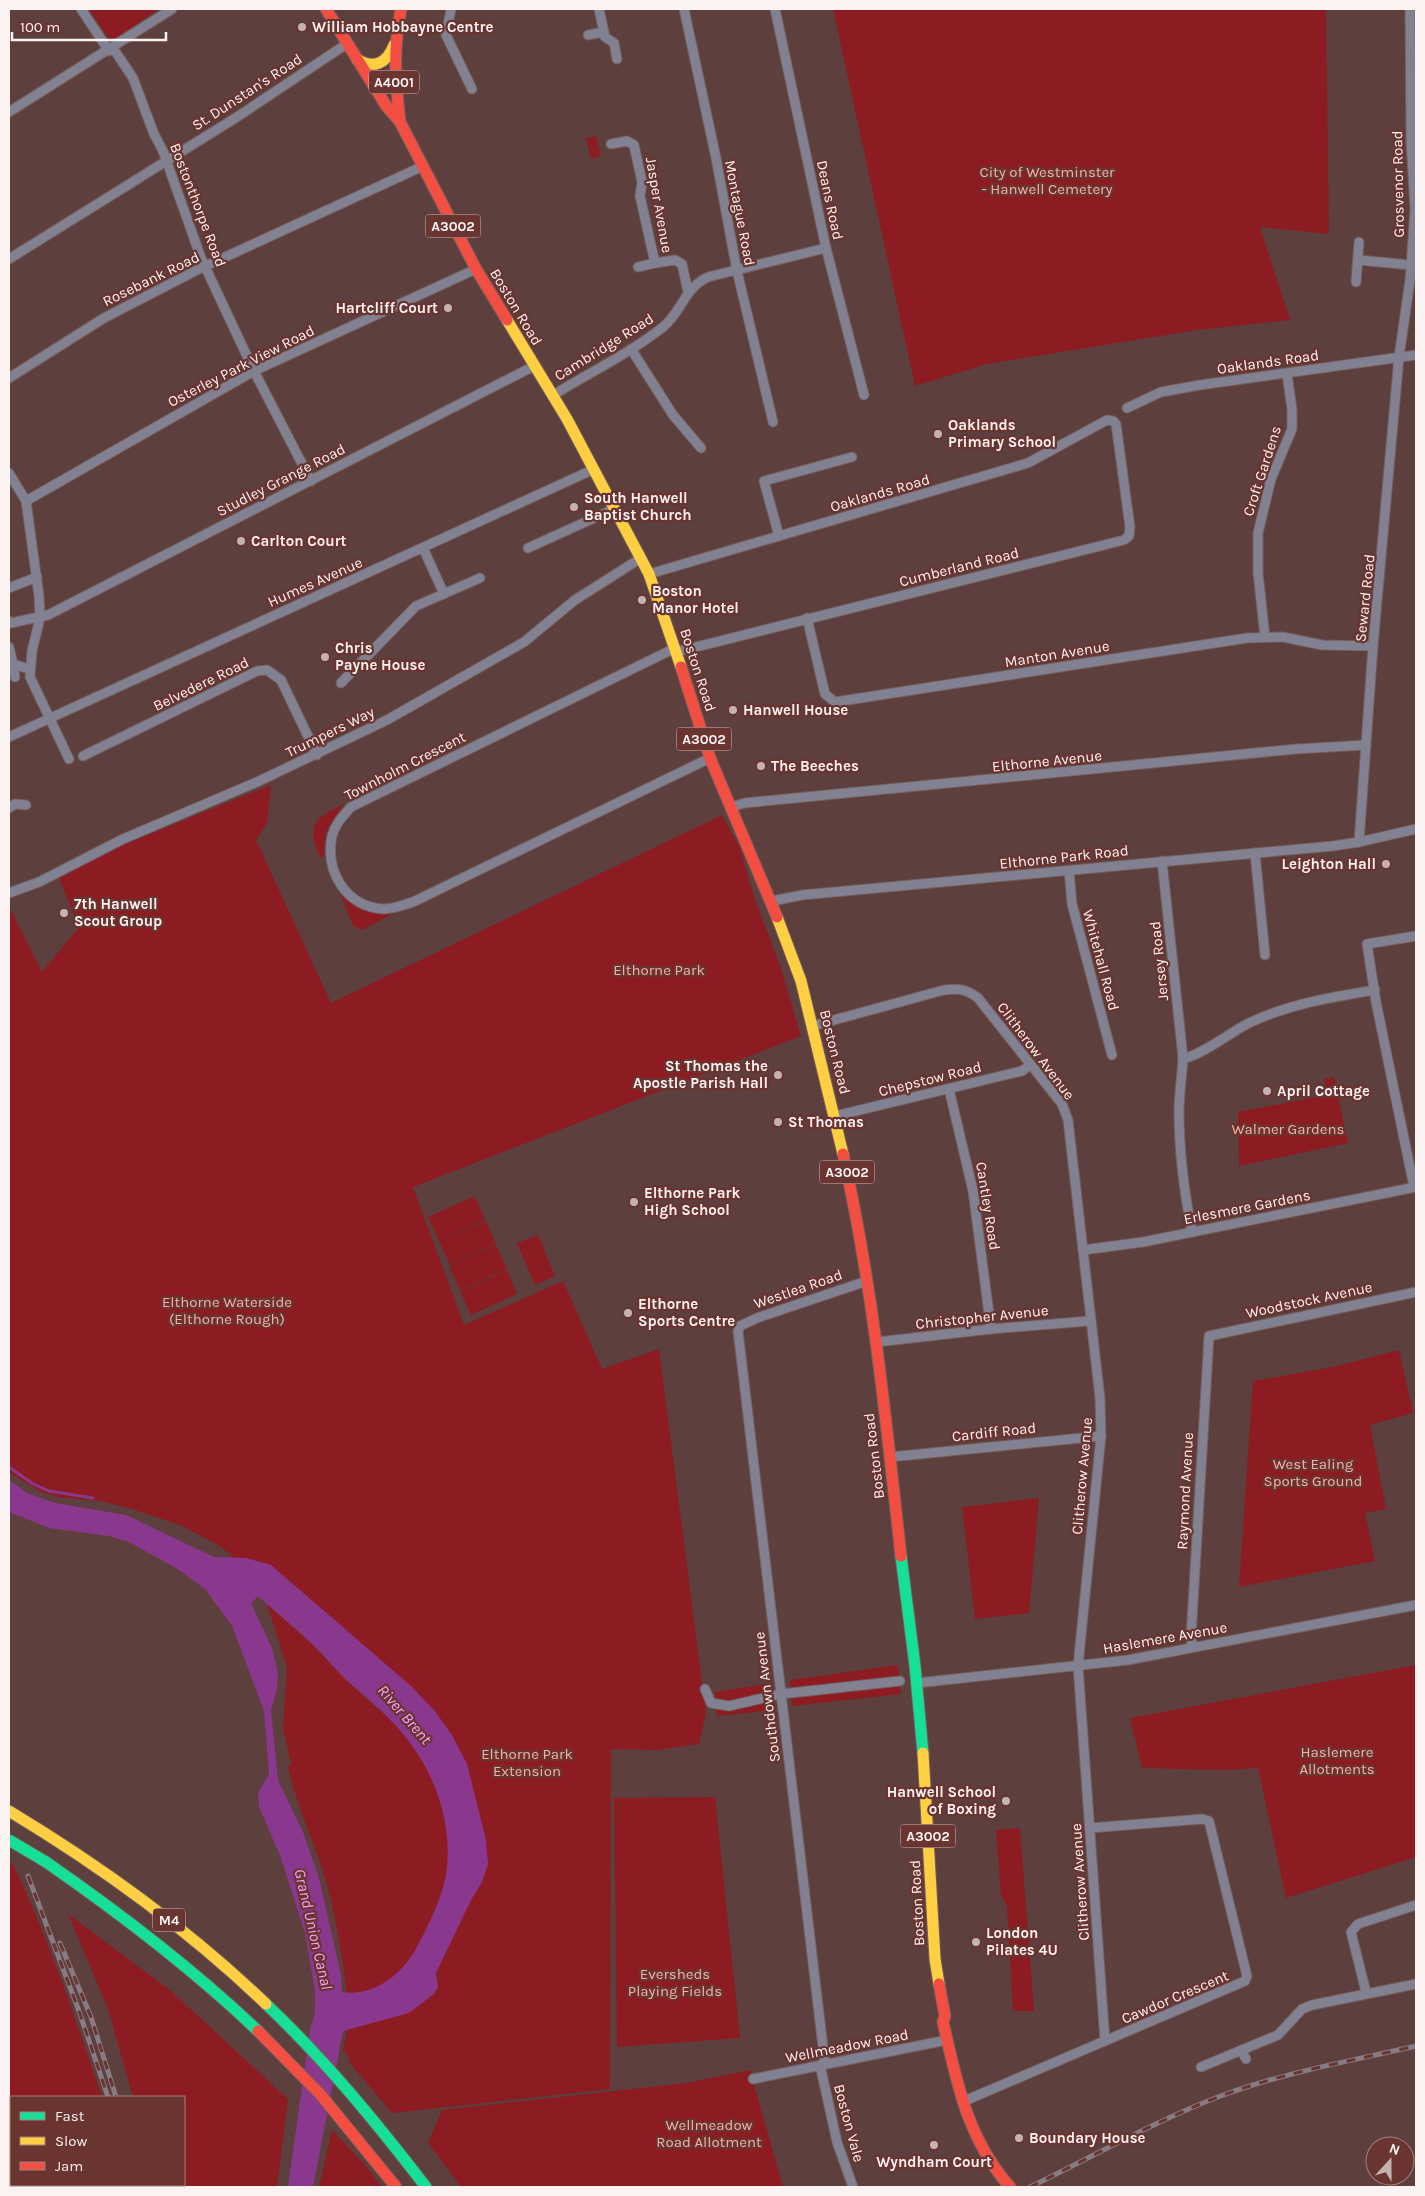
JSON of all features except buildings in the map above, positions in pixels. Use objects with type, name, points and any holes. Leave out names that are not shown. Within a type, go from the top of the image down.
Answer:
[{"type":"main road","name":"A3002","points":[[326,9],[357,59]]},
{"type":"main road","name":"Boston Road","points":[[401,9],[395,42],[394,86],[400,122],[421,167],[476,269],[552,396],[649,574],[676,650],[710,758],[772,901],[801,981],[835,1116],[856,1211],[876,1342],[917,1683],[924,1767],[935,1959],[947,2040],[962,2102]]},
{"type":"main road","name":"Boston Road","points":[[357,59],[368,65],[380,64],[390,54],[395,42]]},
{"type":"main road","name":"Boston Road","points":[[357,59],[387,107],[400,122]]},
{"type":"main road","name":"M4","points":[[9,1811],[91,1862],[157,1910],[258,1997],[300,2038],[360,2104],[426,2187]]},
{"type":"main road","name":"M4","points":[[9,1840],[46,1862],[116,1910],[222,1996],[288,2062],[352,2132],[396,2187]]},
{"type":"main road","name":"A3002","points":[[962,2102],[975,2136],[996,2172],[1010,2187]]},
{"type":"street","name":"Bostonthorpe Road","points":[[81,9],[133,78],[166,160],[201,258],[254,371],[311,481]]},
{"type":"street","points":[[9,112],[172,9]]},
{"type":"street","points":[[451,9],[446,35],[472,89]]},
{"type":"street","points":[[599,9],[605,37],[614,43],[617,59]]},
{"type":"street","name":"Montague Road","points":[[684,9],[716,158],[737,271],[773,422]]},
{"type":"street","name":"Deans Road","points":[[775,9],[826,248],[864,395]]},
{"type":"street","name":"Grosvenor Road","points":[[1399,357],[1411,265],[1415,209],[1414,68],[1410,9]]},
{"type":"street","points":[[588,35],[604,32]]},
{"type":"street","name":"St. Dunstan's Road","points":[[9,259],[237,117],[348,43]]},
{"type":"street","name":"Jasper Avenue","points":[[611,144],[627,141],[634,145],[642,182],[640,196],[655,264]]},
{"type":"street","name":"Rosebank Road","points":[[9,378],[104,318],[206,267],[421,167]]},
{"type":"street","points":[[1356,282],[1359,242]]},
{"type":"street","name":"Cambridge Road","points":[[552,396],[631,349],[672,319],[688,292],[702,280],[826,248]]},
{"type":"street","name":"Jasper Avenue","points":[[638,267],[675,260],[682,264],[688,292]]},
{"type":"street","points":[[1358,260],[1411,265]]},
{"type":"street","name":"Osterley Park View Road","points":[[26,501],[254,371],[476,269]]},
{"type":"street","points":[[631,349],[673,415],[700,448]]},
{"type":"street","name":"Oaklands Road","points":[[1126,408],[1161,392],[1416,355]]},
{"type":"street","name":"Seward Road","points":[[1359,842],[1399,357]]},
{"type":"street","name":"Studley Grange Road","points":[[9,621],[11,623],[40,618],[534,366]]},
{"type":"street","name":"Croft Gardens","points":[[1266,637],[1258,573],[1258,533],[1272,479],[1292,429],[1292,409],[1287,374]]},
{"type":"street","name":"Oaklands Road","points":[[649,574],[1028,463],[1110,420]]},
{"type":"street","name":"Cumberland Road","points":[[676,650],[1124,540],[1129,536],[1130,527],[1116,424],[1110,420]]},
{"type":"street","points":[[778,536],[764,482],[852,457]]},
{"type":"street","name":"Humes Avenue","points":[[9,737],[592,470]]},
{"type":"street","points":[[9,473],[26,501],[37,576],[40,618],[29,669],[30,678],[69,759]]},
{"type":"street","points":[[528,548],[614,509]]},
{"type":"street","points":[[423,548],[444,594]]},
{"type":"street","name":"Trumpers Way","points":[[9,893],[39,882],[123,839],[317,755],[454,684],[524,642],[575,600],[641,558]]},
{"type":"street","points":[[9,588],[37,576]]},
{"type":"street","points":[[341,683],[416,606],[480,578]]},
{"type":"street","name":"Manton Avenue","points":[[807,618],[825,694],[835,702],[1266,637],[1283,637],[1322,645],[1374,646]]},
{"type":"street","points":[[9,647],[15,677]]},
{"type":"street","name":"Townholm Crescent","points":[[676,650],[669,651],[351,807],[339,821],[332,835],[330,855],[333,873],[342,887],[353,898],[383,909],[398,907],[413,902],[710,758]]},
{"type":"street","points":[[13,664],[29,669]]},
{"type":"street","name":"Belvedere Road","points":[[83,756],[257,671],[267,670],[281,680],[317,755]]},
{"type":"street","name":"Elthorne Avenue","points":[[732,807],[745,803],[838,796],[1296,749],[1366,745]]},
{"type":"street","points":[[9,808],[15,804],[26,804]]},
{"type":"street","name":"Elthorne Park Road","points":[[772,901],[812,894],[1359,842],[1416,829]]},
{"type":"street","points":[[1255,853],[1264,955]]},
{"type":"street","name":"Jersey Road","points":[[1162,861],[1183,1058],[1179,1112],[1182,1185],[1192,1232]]},
{"type":"street","name":"Whitehall Road","points":[[1069,871],[1072,904],[1112,1055]]},
{"type":"street","points":[[1415,1187],[1367,944],[1416,936]]},
{"type":"street","name":"Clitherow Avenue","points":[[812,1026],[959,988],[969,991],[978,998],[1062,1104],[1068,1120],[1100,1398],[1101,1436],[1078,1666],[1105,2041]]},
{"type":"street","points":[[1183,1058],[1195,1056],[1227,1034],[1282,1009],[1375,990]]},
{"type":"street","name":"Chepstow Road","points":[[835,1116],[1022,1071],[1030,1065]]},
{"type":"street","name":"Cantley Road","points":[[949,1089],[973,1190],[991,1329]]},
{"type":"street","name":"Erlesmere Gardens","points":[[1083,1250],[1143,1242],[1415,1187]]},
{"type":"street","name":"Westlea Road","points":[[736,1325],[867,1281]]},
{"type":"street","name":"Woodstock Avenue","points":[[1209,1336],[1416,1292]]},
{"type":"street","name":"Christopher Avenue","points":[[876,1342],[991,1329],[1090,1321]]},
{"type":"street","name":"Southdown Avenue","points":[[736,1325],[823,2064]]},
{"type":"street","name":"Raymond Avenue","points":[[1192,1648],[1190,1637],[1209,1336]]},
{"type":"street","name":"Cardiff Road","points":[[890,1457],[1101,1436]]},
{"type":"street","name":"Haslemere Avenue","points":[[917,1683],[1078,1666],[1192,1648],[1416,1605]]},
{"type":"street","points":[[705,1688],[711,1703],[729,1706],[780,1694],[900,1681]]},
{"type":"street","name":"Cawdor Crescent","points":[[962,2102],[1242,1984],[1247,1976],[1219,1854],[1209,1821],[1202,1819],[1090,1828]]},
{"type":"street","points":[[1366,1992],[1351,1932],[1358,1924],[1416,1905]]},
{"type":"street","points":[[1201,2067],[1278,2035],[1302,2009],[1312,2005],[1366,1992],[1416,1984]]},
{"type":"street","name":"Wellmeadow Road","points":[[753,2079],[947,2040]]},
{"type":"street","points":[[1241,2050],[1246,2060]]},
{"type":"street","name":"Boston Vale","points":[[823,2064],[837,2142],[853,2187]]},
{"type":"green space","points":[[89,9],[159,9],[113,40],[109,39]]},
{"type":"green space","name":"City of Westminster - Hanwell Cemetery","points":[[833,9],[1326,9],[1329,234],[1260,227],[1290,320],[1197,330],[987,364],[915,386]]},
{"type":"green space","points":[[596,136],[601,156],[591,159],[586,138]]},
{"type":"green space","name":"Elthorne Waterside (Elthorne Rough)","points":[[271,785],[267,823],[256,840],[331,1003],[722,815],[740,848],[754,897],[780,965],[801,1036],[413,1187],[464,1325],[563,1281],[602,1369],[659,1349],[706,1713],[699,1744],[657,1750],[611,1749],[610,2089],[392,2113],[349,2062],[349,2057],[343,2050],[347,2030],[350,2029],[351,1993],[347,1993],[337,1930],[327,1884],[295,1793],[288,1767],[291,1765],[283,1727],[287,1667],[267,1604],[313,1645],[344,1678],[379,1710],[396,1699],[220,1546],[180,1525],[135,1510],[101,1501],[58,1497],[41,1492],[9,1472],[9,906],[42,972],[79,927],[59,878],[118,847]]},
{"type":"green space","points":[[344,804],[326,832],[323,857],[320,858],[314,837],[313,830],[315,824],[325,814]]},
{"type":"green space","points":[[341,895],[366,909],[394,913],[363,930],[353,926]]},
{"type":"green space","name":"Walmer Gardens","points":[[1334,1077],[1348,1143],[1239,1166],[1238,1112],[1327,1095],[1324,1079]]},
{"type":"green space","points":[[475,1196],[485,1220],[439,1241],[428,1217]]},
{"type":"green space","points":[[486,1221],[496,1244],[450,1265],[439,1241]]},
{"type":"green space","points":[[538,1235],[555,1276],[535,1285],[517,1243]]},
{"type":"green space","points":[[496,1245],[507,1269],[460,1290],[449,1266]]},
{"type":"green space","points":[[507,1270],[517,1294],[471,1315],[460,1291]]},
{"type":"green space","name":"West Ealing Sports Ground","points":[[1399,1350],[1413,1413],[1370,1425],[1386,1509],[1365,1513],[1375,1561],[1239,1587],[1253,1381],[1333,1367]]},
{"type":"green space","points":[[1039,1498],[1029,1613],[975,1619],[962,1507]]},
{"type":"green space","points":[[898,1665],[901,1694],[792,1706],[790,1680]]},
{"type":"green space","name":"Haslemere Allotments","points":[[1416,1665],[1416,1857],[1286,1898],[1258,1768],[1224,1770],[1142,1768],[1130,1718]]},
{"type":"green space","points":[[771,1683],[775,1710],[717,1716],[715,1692]]},
{"type":"green space","name":"Eversheds Playing Fields","points":[[715,1797],[740,2038],[617,2047],[614,1798]]},
{"type":"green space","points":[[1020,1828],[1034,2011],[1013,2011],[1007,1906],[1001,1896],[996,1830]]},
{"type":"green space","points":[[9,1861],[13,1864],[26,1892],[50,1950],[102,2096],[10,2096],[10,2186],[128,2187],[9,2187]]},
{"type":"green space","points":[[68,1914],[171,1991],[288,2099],[277,2187],[159,2187],[185,2186],[185,2096],[133,2096],[108,2009]]},
{"type":"green space","name":"Wellmeadow Road Allotment","points":[[750,2070],[783,2187],[461,2187],[428,2143],[442,2110],[686,2083]]},
{"type":"green space","points":[[332,2130],[364,2164],[382,2187],[319,2187]]},
{"type":"water","points":[[9,1480],[27,1493],[55,1503],[126,1515],[214,1557],[246,1558],[271,1565],[411,1686],[434,1710],[452,1735],[467,1764],[486,1840],[488,1864],[482,1882],[471,1900],[436,1973],[438,1987],[434,1994],[409,2013],[343,2031],[313,2187],[288,2187],[310,2029],[315,2013],[315,1991],[305,1933],[281,1858],[259,1807],[258,1793],[269,1774],[264,1711],[232,1626],[205,1589],[176,1568],[129,1542],[109,1536],[49,1528],[9,1512]],"holes":[[[257,1597],[308,1640],[345,1679],[398,1728],[421,1759],[430,1776],[443,1811],[448,1849],[447,1868],[436,1908],[418,1945],[405,1965],[387,1981],[366,1991],[342,1992],[341,1975],[319,1878],[303,1832],[278,1780],[271,1710],[277,1689],[278,1673],[272,1648],[253,1608],[252,1603]]]},
{"type":"waterway","points":[[9,1467],[33,1484],[49,1491],[93,1498]]},
{"type":"railway","points":[[28,1876],[79,2011],[108,2096]]},
{"type":"railway","points":[[60,1943],[91,2017],[116,2096]]},
{"type":"railway","points":[[1030,2187],[1146,2129],[1218,2097],[1291,2074],[1416,2046]]},
{"type":"traffic: fast","points":[[901,1556],[915,1666],[923,1753]]},
{"type":"traffic: fast","points":[[9,1840],[46,1862]]},
{"type":"traffic: fast","points":[[46,1862],[155,1942],[208,1985],[258,2031]]},
{"type":"traffic: fast","points":[[266,2004],[309,2047],[349,2092],[426,2187]]},
{"type":"traffic: slow","points":[[357,59],[369,64],[379,63],[388,56],[394,45]]},
{"type":"traffic: slow","points":[[507,320],[567,419],[649,574],[681,667]]},
{"type":"traffic: slow","points":[[777,917],[801,981],[843,1154]]},
{"type":"traffic: slow","points":[[923,1753],[935,1959],[939,1984]]},
{"type":"traffic: slow","points":[[9,1811],[44,1832],[143,1900],[206,1950],[266,2004]]},
{"type":"traffic: jam","points":[[326,9],[387,107],[400,122],[476,269],[507,320]]},
{"type":"traffic: jam","points":[[400,121],[396,65],[401,9]]},
{"type":"traffic: jam","points":[[681,667],[710,758],[777,917]]},
{"type":"traffic: jam","points":[[843,1154],[871,1304],[901,1556]]},
{"type":"traffic: jam","points":[[939,1984],[945,2016],[943,2022],[953,2067],[966,2109],[983,2149],[1010,2187]]},
{"type":"traffic: jam","points":[[258,2031],[320,2094],[396,2187]]},
{"type":"place","name":"William Hobbayne Centre","points":[[302,27]]},
{"type":"place","name":"Hartcliff Court","points":[[448,308]]},
{"type":"place","name":"Oaklands Primary School","points":[[938,434]]},
{"type":"place","name":"South Hanwell Baptist Church","points":[[574,507]]},
{"type":"place","name":"Carlton Court","points":[[241,541]]},
{"type":"place","name":"Boston Manor Hotel","points":[[642,600]]},
{"type":"place","name":"Chris Payne House","points":[[325,657]]},
{"type":"place","name":"Hanwell House","points":[[733,710]]},
{"type":"place","name":"The Beeches","points":[[761,766]]},
{"type":"place","name":"Leighton Hall","points":[[1386,864]]},
{"type":"place","name":"7th Hanwell Scout Group","points":[[64,913]]},
{"type":"place","name":"St Thomas the Apostle Parish Hall","points":[[778,1075]]},
{"type":"place","name":"April Cottage","points":[[1267,1091]]},
{"type":"place","name":"St Thomas","points":[[778,1122]]},
{"type":"place","name":"Elthorne Park High School","points":[[634,1202]]},
{"type":"place","name":"Elthorne Sports Centre","points":[[628,1313]]},
{"type":"place","name":"Hanwell School of Boxing","points":[[1006,1801]]},
{"type":"place","name":"London Pilates 4U","points":[[976,1942]]},
{"type":"place","name":"Boundary House","points":[[1019,2138]]},
{"type":"place","name":"Wyndham Court","points":[[934,2145]]},
{"type":"park label","name":"Elthorne Park","points":[[659,970]]},
{"type":"park label","name":"Elthorne Park Extension","points":[[527,1762]]},
{"type":"water label","name":"River Brent","points":[[405,1714]]},
{"type":"water label","name":"Grand Union Canal","points":[[314,1929]]}]
